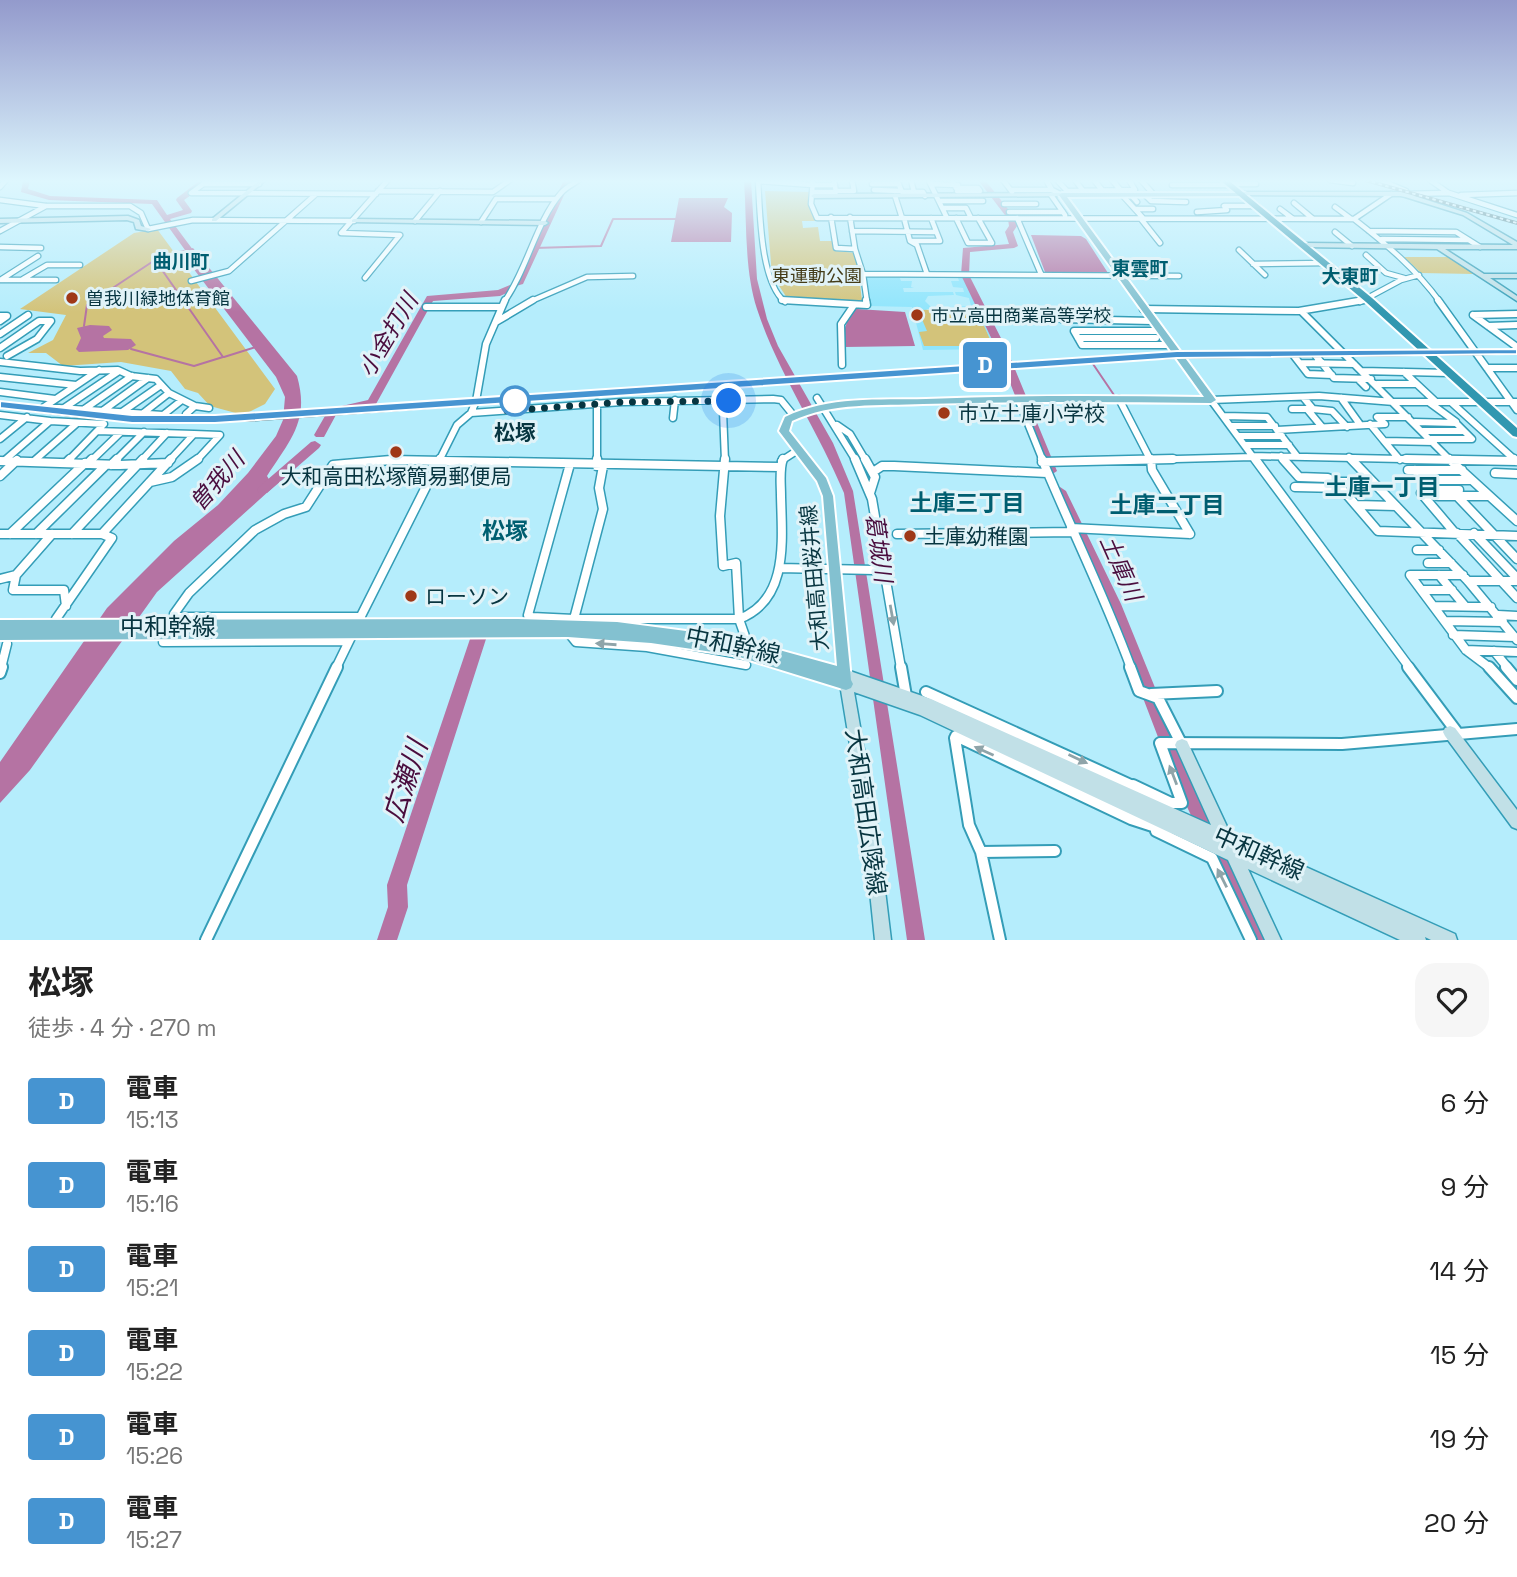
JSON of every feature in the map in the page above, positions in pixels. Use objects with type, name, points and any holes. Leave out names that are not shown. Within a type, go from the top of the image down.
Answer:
[{"type":"highway","points":[[1278,224],[1369,300],[1517,434]]},
{"type":"main road","points":[[1085,224],[1152,321],[1155,333],[1211,400]]},
{"type":"main road","points":[[796,415],[868,403],[1020,399],[1211,400]]},
{"type":"main road","name":"大和高田桜井線","points":[[796,415],[783,426],[787,437],[822,480],[828,496],[845,679]]},
{"type":"main road","name":"中和幹線","points":[[355,629],[523,619],[733,650],[845,679]]},
{"type":"main road","name":"中和幹線","points":[[0,625],[144,630],[570,625]]},
{"type":"main road","name":"中和幹線","points":[[4,640],[58,628]]},
{"type":"street","points":[[138,224],[140,229],[150,229],[171,224]]},
{"type":"street","points":[[147,224],[150,229]]},
{"type":"street","points":[[191,281],[229,271],[280,224]]},
{"type":"street","points":[[350,224],[341,233],[400,235],[365,278]]},
{"type":"street","points":[[206,940],[355,629],[457,425],[471,413],[476,401],[486,344],[500,307],[519,281],[545,224]]},
{"type":"street","points":[[762,224],[765,262],[782,301],[867,305],[851,224]]},
{"type":"street","points":[[832,224],[836,248],[855,249]]},
{"type":"street","points":[[851,224],[934,227]]},
{"type":"street","points":[[851,224],[880,224],[906,228],[934,227],[939,224]]},
{"type":"street","points":[[905,224],[917,245],[927,274]]},
{"type":"street","points":[[959,224],[968,243],[992,243],[981,224]]},
{"type":"street","points":[[1018,224],[1041,274]]},
{"type":"street","points":[[1146,224],[1160,243]]},
{"type":"street","points":[[1359,224],[1381,239],[1419,275],[1514,401],[1517,410]]},
{"type":"street","points":[[1479,224],[1517,246]]},
{"type":"street","points":[[906,228],[934,227]]},
{"type":"street","points":[[1369,231],[1457,232],[1480,247]]},
{"type":"street","points":[[1335,232],[1352,246]]},
{"type":"street","points":[[1381,239],[1469,240]]},
{"type":"street","points":[[1304,245],[1517,246]]},
{"type":"street","points":[[0,247],[41,248]]},
{"type":"street","points":[[1438,247],[1517,299]]},
{"type":"street","points":[[1239,250],[1265,275]]},
{"type":"street","points":[[1366,255],[1386,273]]},
{"type":"street","points":[[23,279],[42,261]]},
{"type":"street","points":[[1,280],[42,261],[80,265]]},
{"type":"street","points":[[1253,264],[1326,263]]},
{"type":"street","points":[[1269,264],[1278,273]]},
{"type":"street","points":[[1373,272],[1404,278]]},
{"type":"street","points":[[863,274],[1179,276]]},
{"type":"street","points":[[1143,309],[1301,311],[1369,300],[1404,278],[1419,275]]},
{"type":"street","points":[[493,325],[523,305],[587,277],[634,276]]},
{"type":"street","points":[[1482,276],[1517,276]]},
{"type":"street","points":[[1,280],[55,280]]},
{"type":"street","points":[[842,365],[840,330],[844,314],[855,305]]},
{"type":"street","points":[[426,307],[500,307]]},
{"type":"street","points":[[1301,311],[1471,480],[1517,521]]},
{"type":"street","points":[[1517,314],[1473,315],[1517,347]]},
{"type":"street","points":[[1,332],[28,315]]},
{"type":"street","points":[[1061,319],[1152,321]]},
{"type":"street","points":[[0,348],[39,321],[51,321],[37,339],[4,356],[0,362],[119,371],[132,376],[156,379],[169,393],[195,406],[209,408]]},
{"type":"street","points":[[1488,326],[1517,326]]},
{"type":"street","points":[[1155,333],[1074,331],[1082,345],[1166,345]]},
{"type":"street","points":[[1113,331],[1122,345]]},
{"type":"street","points":[[1078,338],[1117,338],[1155,333]]},
{"type":"street","points":[[1504,337],[1517,337]]},
{"type":"street","points":[[1294,356],[1308,374],[1417,384]]},
{"type":"street","points":[[1316,356],[1332,375]]},
{"type":"street","points":[[0,375],[13,363]]},
{"type":"street","points":[[1300,363],[1354,364]]},
{"type":"street","points":[[29,379],[45,366]]},
{"type":"street","points":[[1487,368],[1517,368]]},
{"type":"street","points":[[99,370],[44,407],[100,413],[163,415],[182,400]]},
{"type":"street","points":[[63,409],[119,371]]},
{"type":"street","points":[[1362,371],[1449,373]]},
{"type":"street","points":[[1384,441],[1472,439],[1404,372]]},
{"type":"street","points":[[0,375],[77,385]]},
{"type":"street","points":[[82,411],[132,376]]},
{"type":"street","points":[[100,413],[149,378]]},
{"type":"street","points":[[1358,379],[1366,387]]},
{"type":"street","points":[[122,412],[161,385]]},
{"type":"street","points":[[0,392],[56,399]]},
{"type":"street","points":[[142,415],[169,393]]},
{"type":"street","points":[[1211,400],[1303,397],[1433,403],[1514,401]]},
{"type":"street","points":[[1303,397],[1322,427]]},
{"type":"street","points":[[817,398],[822,410],[850,434],[874,475]]},
{"type":"street","points":[[1341,398],[1359,423]]},
{"type":"street","points":[[1020,399],[1047,473],[1110,611],[1139,691],[1150,694],[1217,691]]},
{"type":"street","points":[[897,534],[1104,528],[1190,534],[1152,470],[1151,458],[1119,399]]},
{"type":"street","points":[[673,418],[675,400]]},
{"type":"street","points":[[471,413],[597,403],[781,400],[796,415]]},
{"type":"street","points":[[1211,400],[1517,822]]},
{"type":"street","points":[[729,401],[723,411],[725,467],[720,516],[723,566],[736,563],[740,619],[746,639]]},
{"type":"street","points":[[1451,402],[1513,461],[1517,472],[1495,474]]},
{"type":"street","points":[[597,403],[599,488],[603,509],[570,625],[576,642],[647,648],[746,665]]},
{"type":"street","points":[[186,414],[195,406]]},
{"type":"street","points":[[1292,409],[1332,411],[1347,427]]},
{"type":"street","points":[[0,415],[3,413],[50,421],[104,424],[67,462]]},
{"type":"street","points":[[1224,416],[1267,417],[1297,456]]},
{"type":"street","points":[[1238,436],[1347,427],[1359,423],[1385,424],[1377,416],[1456,423]]},
{"type":"street","points":[[0,439],[27,417]]},
{"type":"street","points":[[1449,417],[1467,417]]},
{"type":"street","points":[[2,461],[50,421]]},
{"type":"street","points":[[834,422],[855,459],[870,494],[903,698]]},
{"type":"street","points":[[35,460],[76,423]]},
{"type":"street","points":[[1370,424],[1400,460]]},
{"type":"street","points":[[1231,426],[1278,431]]},
{"type":"street","points":[[1423,430],[1463,431]]},
{"type":"street","points":[[97,431],[220,435],[191,466],[166,481],[150,482]]},
{"type":"street","points":[[5,534],[121,432]]},
{"type":"street","points":[[36,534],[144,432]]},
{"type":"street","points":[[72,534],[167,433]]},
{"type":"street","points":[[102,534],[194,434]]},
{"type":"street","points":[[1245,445],[1289,446]]},
{"type":"street","points":[[570,625],[740,619],[760,611],[770,600],[777,585],[781,467],[786,455],[798,450]]},
{"type":"street","points":[[1042,461],[1137,461],[1151,458],[1253,456],[1513,461]]},
{"type":"street","points":[[1281,456],[1299,477],[1328,478],[1339,485],[1378,531],[1493,533],[1517,536]]},
{"type":"street","points":[[1348,457],[1424,533],[1516,639]]},
{"type":"street","points":[[0,476],[17,460]]},
{"type":"street","points":[[2,461],[35,460],[108,465],[168,463]]},
{"type":"street","points":[[355,629],[174,617],[174,611],[213,569],[255,530],[284,514],[306,507],[333,465],[391,460],[600,466],[781,467]]},
{"type":"street","points":[[523,619],[570,464]]},
{"type":"street","points":[[870,494],[874,475],[882,466],[1047,473]]},
{"type":"street","points":[[1462,470],[1412,470],[1432,490],[1466,496],[1488,496]]},
{"type":"street","points":[[1439,470],[1517,559]]},
{"type":"street","points":[[1424,480],[1471,480]]},
{"type":"street","points":[[1295,487],[1373,482]]},
{"type":"street","points":[[1421,493],[1517,598]]},
{"type":"street","points":[[1356,505],[1396,506]]},
{"type":"street","points":[[1474,533],[1517,579]]},
{"type":"street","points":[[5,534],[102,534],[112,538],[56,619],[58,628]]},
{"type":"street","points":[[52,534],[16,575],[13,590],[64,590],[66,606]]},
{"type":"street","points":[[1417,550],[1439,550]]},
{"type":"street","points":[[1428,563],[1451,563]]},
{"type":"street","points":[[779,568],[875,570]]},
{"type":"street","points":[[0,579],[16,575]]},
{"type":"street","points":[[1517,579],[1410,575],[1466,650],[1489,667],[1517,698]]},
{"type":"street","points":[[1439,575],[1465,606]]},
{"type":"street","points":[[1422,590],[1452,590]]},
{"type":"street","points":[[1434,606],[1491,607]]},
{"type":"street","points":[[1446,621],[1501,619],[1517,615]]},
{"type":"street","points":[[163,642],[355,629]]},
{"type":"street","points":[[1453,635],[1516,639]]},
{"type":"street","points":[[0,673],[4,640]]},
{"type":"street","points":[[1466,650],[1517,652]]},
{"type":"street","points":[[1494,651],[1517,680]]},
{"type":"street","name":"中和幹線","points":[[845,679],[903,698],[1163,810],[1195,824],[1221,844],[1450,940]]},
{"type":"street","name":"大和高田広陵線","points":[[845,679],[870,824],[883,940]]},
{"type":"street","points":[[926,692],[1171,803],[1182,803],[1160,743],[1342,744],[1453,732],[1517,729]]},
{"type":"street","points":[[1150,694],[1162,703],[1182,745],[1221,844],[1273,940]]},
{"type":"street","name":"中和幹線","points":[[903,698],[1221,844],[1418,940]]},
{"type":"street","points":[[1000,940],[981,852],[969,825],[956,737],[1212,858],[1251,940]]},
{"type":"street","points":[[1133,785],[1163,810]]},
{"type":"street","points":[[1131,819],[1221,844]]},
{"type":"street","points":[[981,852],[1055,851]]},
{"type":"shaded area","points":[[674,224],[732,224],[731,242],[671,242]]},
{"type":"shaded area","points":[[746,224],[754,224],[757,279],[767,319],[778,346],[833,443],[853,491],[925,940],[907,940],[844,493],[766,333],[753,294]]},
{"type":"shaded area","points":[[1031,235],[1081,236],[1086,239],[1108,273],[1045,272]]},
{"type":"shaded area","points":[[193,248],[297,376],[301,406],[296,429],[267,476],[270,481],[280,481],[157,592],[30,770],[0,803],[0,762],[107,608],[174,541],[218,505],[248,473],[276,436],[283,420],[285,397],[276,377],[180,251]]},
{"type":"shaded area","name":"市立高田商業高等学校","points":[[963,275],[996,349],[923,350],[912,307],[869,306],[865,276]],"holes":[[[900,278],[958,278],[959,281],[951,281],[953,287],[963,288],[964,292],[955,292],[956,295],[969,298],[971,306],[932,308],[925,301],[928,296],[954,295],[953,292],[904,292],[903,288],[914,288],[911,287],[912,281],[901,281]],[[927,309],[978,312],[993,346],[920,332],[928,332],[924,319],[921,318]]]},
{"type":"shaded area","points":[[851,310],[905,312],[915,346],[844,347],[844,331]]},
{"type":"shaded area","points":[[90,325],[109,326],[112,330],[103,336],[104,338],[131,339],[136,345],[128,350],[79,352],[76,349],[81,338],[77,328]]},
{"type":"green space","name":"東運動公園","points":[[768,224],[802,224],[803,228],[818,227],[820,241],[833,241],[835,251],[856,253],[862,300],[789,301],[772,275]]},
{"type":"green space","points":[[157,229],[275,389],[265,404],[243,415],[210,406],[198,393],[185,389],[171,371],[121,362],[63,366],[46,353],[28,353],[53,340],[66,315],[20,309],[134,233]]},
{"type":"green space","points":[[1404,257],[1450,257],[1474,274],[1421,273]]},
{"type":"green space","points":[[972,309],[978,312],[993,346],[924,346],[919,332],[927,331],[918,310]]},
{"type":"waterway","name":"曽我川","points":[[170,224],[198,262]]},
{"type":"waterway","name":"小金打川","points":[[519,284],[547,224]]},
{"type":"waterway","points":[[534,248],[601,246],[611,224]]},
{"type":"waterway","name":"土庫川","points":[[1013,224],[1009,232],[1014,246],[966,250],[965,275],[1002,350],[1051,471]]},
{"type":"waterway","points":[[84,326],[87,305],[155,260],[223,357],[194,366],[131,349]]},
{"type":"waterway","name":"小金打川","points":[[320,435],[333,411],[372,402],[430,298],[500,293],[510,288]]},
{"type":"waterway","points":[[224,357],[256,347]]},
{"type":"waterway","points":[[1093,364],[1114,395]]},
{"type":"waterway","name":"小金打川","points":[[263,490],[315,445]]},
{"type":"waterway","name":"土庫川","points":[[1060,491],[1114,604],[1185,784],[1262,940]]},
{"type":"waterway","name":"広瀬川","points":[[387,940],[398,907],[397,885],[478,639]]},
{"type":"railway","points":[[0,406],[93,418],[250,420],[1012,365],[1178,357],[1517,353]]},
{"type":"train","name":"D","points":[[0,405],[35,411],[132,419],[215,419],[468,404],[1012,363],[1312,352],[1517,352]]},
{"type":"place","name":"曽我川緑地体育館","points":[[72,298]]},
{"type":"place","name":"市立高田商業高等学校","points":[[917,315]]},
{"type":"place","name":"松塚","points":[[515,401]]},
{"type":"place","name":"市立土庫小学校","points":[[944,413]]},
{"type":"place","name":"大和高田松塚簡易郵便局","points":[[396,452]]},
{"type":"place","name":"土庫幼稚園","points":[[910,536]]},
{"type":"place","name":"ローソン","points":[[411,596]]},
{"type":"district","name":"曲川町","points":[[181,261]]},
{"type":"district","name":"東雲町","points":[[1140,268]]},
{"type":"district","name":"大東町","points":[[1350,276]]},
{"type":"district","name":"土庫一丁目","points":[[1382,487]]},
{"type":"district","name":"土庫三丁目","points":[[967,503]]},
{"type":"district","name":"土庫二丁目","points":[[1167,505]]},
{"type":"district","name":"松塚","points":[[505,531]]},
{"type":"route","points":[[515,401],[507,411],[622,402],[729,401]]},
{"type":"water label","name":"葛城川","points":[[879,548]]}]
